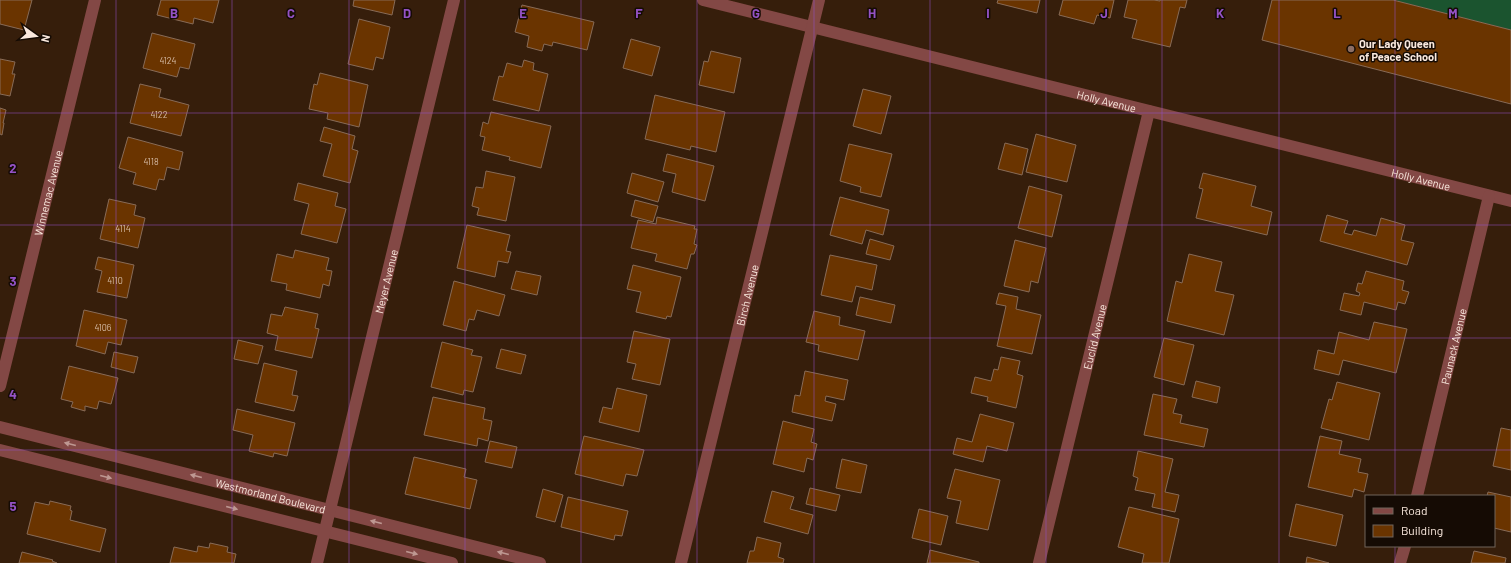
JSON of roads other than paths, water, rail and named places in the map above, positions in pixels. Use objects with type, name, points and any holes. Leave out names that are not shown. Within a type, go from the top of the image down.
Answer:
[{"type":"street","name":"Winnemac Avenue","points":[[0,386],[95,0]]},
{"type":"street","name":"Meyer Avenue","points":[[317,563],[454,0]]},
{"type":"street","name":"Holly Avenue","points":[[703,0],[1511,201]]},
{"type":"street","name":"Birch Avenue","points":[[681,563],[819,0]]},
{"type":"street","name":"Euclid Avenue","points":[[1039,563],[1149,111]]},
{"type":"street","name":"Paunack Avenue","points":[[1417,495],[1489,196]]},
{"type":"street","name":"Westmorland Boulevard","points":[[0,427],[540,563]]},
{"type":"street","name":"Westmorland Boulevard","points":[[0,450],[452,563]]},
{"type":"street","points":[[1400,563],[1404,547]]},
{"type":"place","name":"Our Lady Queen of Peace School","points":[[1351,49]]}]
